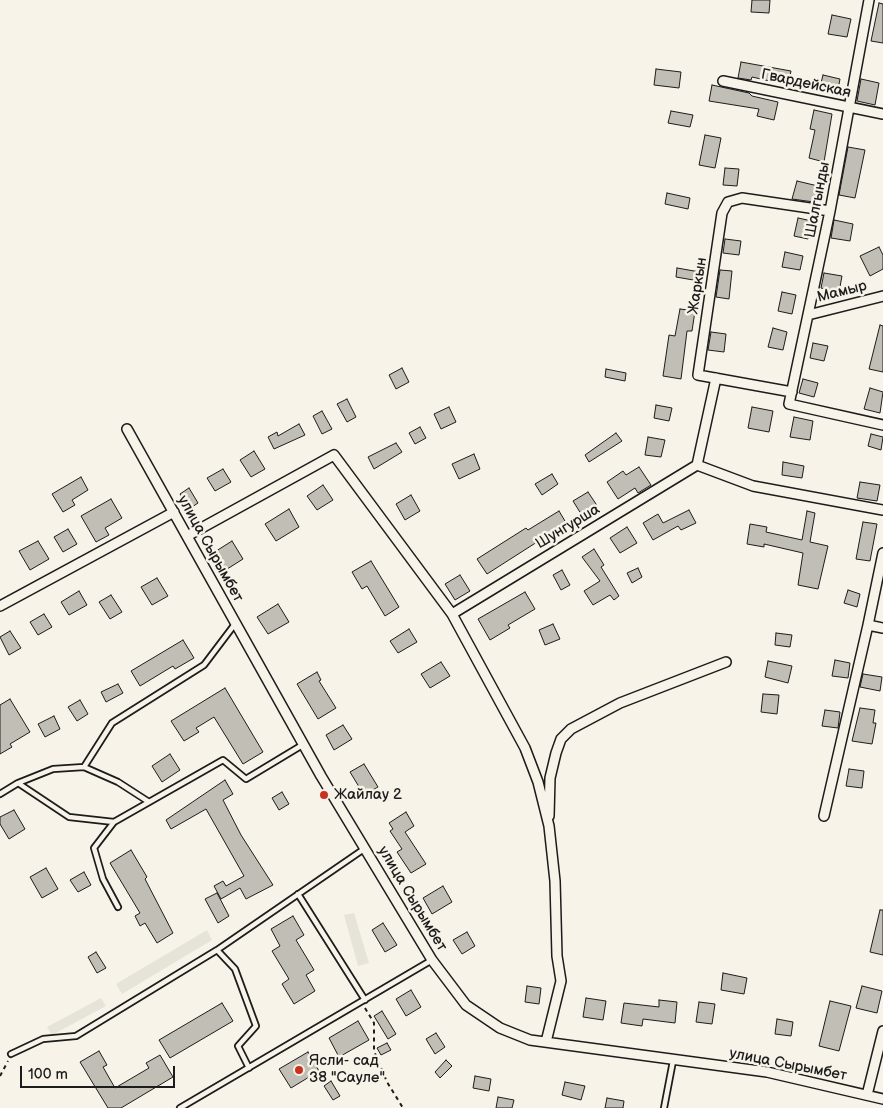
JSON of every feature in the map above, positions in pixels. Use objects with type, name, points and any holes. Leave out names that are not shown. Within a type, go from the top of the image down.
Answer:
[{"type":"street","name":"Шалгынды","points":[[869,0],[830,211],[789,404],[883,425]]},
{"type":"street","name":"Гвардейская","points":[[723,81],[883,114]]},
{"type":"street","name":"Жаркын","points":[[716,378],[698,375],[722,213],[728,202],[742,198],[830,211]]},
{"type":"street","name":"Мамыр","points":[[808,314],[883,296]]},
{"type":"street","points":[[792,392],[716,378],[697,465],[752,486],[883,510]]},
{"type":"street","name":"улица Сырымбет","points":[[127,429],[304,744],[365,848],[432,960],[466,1005],[500,1028],[530,1040],[673,1061],[767,1072],[883,1099]]},
{"type":"street","points":[[187,536],[334,456],[452,614],[525,748],[538,782],[549,826]]},
{"type":"street","name":"Шунгурша","points":[[452,614],[697,465]]},
{"type":"street","points":[[0,606],[174,512]]},
{"type":"street","points":[[824,816],[883,553]]},
{"type":"street","points":[[868,625],[883,628]]},
{"type":"street","points":[[546,1042],[561,981],[557,956],[555,881],[549,826],[550,778],[561,739],[571,729],[620,703],[726,662]]},
{"type":"street","points":[[867,1095],[883,1030]]},
{"type":"lane","points":[[84,767],[112,723],[204,665],[236,623]]},
{"type":"lane","points":[[118,907],[103,879],[94,848],[114,822],[223,760],[246,779],[304,744]]},
{"type":"lane","points":[[0,794],[18,783],[54,769],[84,767],[118,782],[149,802]]},
{"type":"lane","points":[[18,783],[69,817],[114,822]]},
{"type":"lane","points":[[11,1054],[43,1039],[76,1036],[217,950],[365,848]]},
{"type":"lane","points":[[298,894],[363,1001]]},
{"type":"lane","points":[[217,950],[235,969],[256,1026],[238,1046],[249,1068]]},
{"type":"lane","points":[[180,1108],[432,960]]},
{"type":"lane","points":[[664,1108],[673,1061]]},
{"type":"path","points":[[363,1001],[374,1023],[374,1051],[387,1082],[404,1108]]},
{"type":"path","points":[[0,1076],[11,1054]]},
{"type":"shaded area","points":[[354,913],[369,963],[358,966],[344,915]]},
{"type":"shaded area","points":[[207,930],[212,940],[122,994],[116,984]]},
{"type":"shaded area","points":[[101,998],[106,1006],[52,1035],[47,1027]]},
{"type":"building","points":[[752,0],[770,0],[769,13],[751,12]]},
{"type":"building","points":[[879,3],[883,4],[883,43],[871,41]]},
{"type":"building","points":[[832,15],[851,19],[847,37],[828,34]]},
{"type":"building","points":[[741,62],[791,71],[788,85],[752,77],[751,80],[738,78]]},
{"type":"building","points":[[656,69],[681,72],[679,88],[654,85]]},
{"type":"building","points":[[823,75],[840,79],[837,95],[819,91]]},
{"type":"building","points":[[861,79],[879,83],[875,105],[857,101]]},
{"type":"building","points":[[712,85],[778,102],[774,120],[757,116],[759,109],[709,101]]},
{"type":"building","points":[[814,110],[832,114],[824,162],[809,158],[815,130],[810,129]]},
{"type":"building","points":[[671,111],[693,115],[690,127],[668,123]]},
{"type":"building","points":[[705,135],[721,138],[715,168],[699,165]]},
{"type":"building","points":[[848,147],[865,150],[855,198],[839,195]]},
{"type":"building","points":[[725,168],[739,169],[737,186],[723,185]]},
{"type":"building","points":[[797,181],[818,186],[814,202],[792,199]]},
{"type":"building","points":[[667,193],[690,198],[688,209],[665,204]]},
{"type":"building","points":[[798,218],[812,221],[808,239],[794,236]]},
{"type":"building","points":[[834,220],[853,224],[850,241],[831,238]]},
{"type":"building","points":[[725,239],[741,241],[739,255],[723,253]]},
{"type":"building","points":[[879,247],[883,255],[883,269],[870,276],[860,256]]},
{"type":"building","points":[[785,252],[803,256],[800,270],[782,267]]},
{"type":"building","points":[[677,268],[700,272],[699,281],[676,277]]},
{"type":"building","points":[[720,270],[732,271],[729,299],[716,297]]},
{"type":"building","points":[[824,273],[842,276],[839,292],[821,288]]},
{"type":"building","points":[[782,292],[796,295],[792,314],[778,311]]},
{"type":"building","points":[[680,309],[695,311],[692,331],[687,331],[681,379],[663,376],[669,335],[675,336]]},
{"type":"building","points":[[880,325],[883,326],[883,372],[869,369]]},
{"type":"building","points":[[773,328],[787,332],[783,350],[768,347]]},
{"type":"building","points":[[711,332],[726,334],[724,352],[708,350]]},
{"type":"building","points":[[813,343],[828,346],[824,361],[810,358]]},
{"type":"building","points":[[402,368],[409,382],[396,389],[389,375]]},
{"type":"building","points":[[606,369],[626,373],[625,381],[605,377]]},
{"type":"building","points":[[803,379],[818,383],[814,397],[799,393]]},
{"type":"building","points":[[870,388],[883,392],[880,413],[864,409]]},
{"type":"building","points":[[347,399],[356,417],[347,422],[337,404]]},
{"type":"building","points":[[656,405],[672,408],[669,421],[654,418]]},
{"type":"building","points":[[449,407],[456,422],[441,429],[434,414]]},
{"type":"building","points":[[752,407],[773,411],[769,432],[748,428]]},
{"type":"building","points":[[322,411],[332,429],[322,434],[313,416]]},
{"type":"building","points":[[794,417],[813,421],[810,440],[790,437]]},
{"type":"building","points":[[299,424],[305,435],[274,449],[268,437],[277,432],[278,436]]},
{"type":"building","points":[[420,427],[426,438],[415,444],[409,433]]},
{"type":"building","points":[[616,433],[622,441],[589,462],[585,455]]},
{"type":"building","points":[[871,434],[883,437],[881,450],[868,446]]},
{"type":"building","points":[[648,437],[665,440],[661,457],[645,455]]},
{"type":"building","points":[[396,443],[402,452],[374,469],[368,457]]},
{"type":"building","points":[[254,451],[265,469],[251,477],[240,460]]},
{"type":"building","points":[[474,454],[480,469],[459,479],[452,464]]},
{"type":"building","points":[[783,462],[804,466],[802,478],[782,475]]},
{"type":"building","points":[[639,467],[651,485],[638,493],[635,488],[618,499],[607,482],[623,471],[626,475]]},
{"type":"building","points":[[223,469],[231,482],[215,491],[207,478]]},
{"type":"building","points":[[552,474],[558,484],[542,495],[535,484]]},
{"type":"building","points":[[81,477],[88,490],[72,500],[75,505],[63,512],[52,494]]},
{"type":"building","points":[[860,482],[880,485],[877,501],[857,498]]},
{"type":"building","points":[[323,485],[333,500],[317,510],[307,496]]},
{"type":"building","points":[[189,488],[198,503],[189,509],[180,494]]},
{"type":"building","points":[[588,492],[598,507],[583,517],[573,501]]},
{"type":"building","points":[[411,495],[420,511],[405,520],[396,504]]},
{"type":"building","points":[[111,499],[122,518],[105,528],[109,535],[96,542],[81,516]]},
{"type":"building","points":[[289,509],[299,527],[276,541],[265,524]]},
{"type":"building","points":[[689,510],[696,523],[681,530],[678,526],[653,540],[643,523],[658,514],[663,523]]},
{"type":"building","points":[[559,511],[568,526],[550,537],[548,535],[487,574],[477,559],[526,528],[528,530]]},
{"type":"building","points":[[807,511],[815,513],[810,542],[828,546],[818,589],[798,585],[803,553],[764,544],[764,547],[747,544],[750,524],[767,527],[766,532],[802,540]]},
{"type":"building","points":[[863,522],[877,524],[870,561],[856,559]]},
{"type":"building","points":[[627,527],[637,543],[620,553],[610,538]]},
{"type":"building","points":[[68,529],[77,544],[63,552],[54,537]]},
{"type":"building","points":[[38,541],[49,559],[30,570],[19,551]]},
{"type":"building","points":[[232,541],[243,559],[224,571],[213,553]]},
{"type":"building","points":[[594,549],[604,565],[601,567],[619,596],[614,600],[610,595],[593,605],[584,591],[600,581],[582,557]]},
{"type":"building","points":[[371,561],[399,607],[385,616],[367,586],[362,589],[352,572]]},
{"type":"building","points":[[638,568],[642,577],[632,583],[627,573]]},
{"type":"building","points":[[562,570],[570,585],[561,590],[553,575]]},
{"type":"building","points":[[460,575],[470,591],[455,600],[445,584]]},
{"type":"building","points":[[157,578],[168,596],[152,605],[141,587]]},
{"type":"building","points":[[848,590],[860,594],[857,607],[844,603]]},
{"type":"building","points":[[79,591],[87,605],[69,615],[61,602]]},
{"type":"building","points":[[525,592],[535,609],[508,625],[510,628],[490,640],[478,619]]},
{"type":"building","points":[[111,595],[122,612],[110,619],[99,602]]},
{"type":"building","points":[[278,604],[289,622],[268,634],[257,617]]},
{"type":"building","points":[[44,614],[52,627],[38,635],[30,622]]},
{"type":"building","points":[[553,624],[560,639],[545,645],[539,630]]},
{"type":"building","points":[[409,629],[417,642],[398,653],[390,641]]},
{"type":"building","points":[[10,631],[21,648],[9,655],[0,637]]},
{"type":"building","points":[[776,633],[792,635],[790,647],[775,645]]},
{"type":"building","points":[[183,640],[194,658],[175,669],[173,666],[140,686],[131,671]]},
{"type":"building","points":[[835,660],[850,663],[848,678],[832,676]]},
{"type":"building","points":[[768,661],[792,666],[788,683],[765,677]]},
{"type":"building","points":[[441,662],[450,676],[430,688],[421,674]]},
{"type":"building","points":[[317,672],[321,680],[319,681],[336,708],[318,719],[297,684]]},
{"type":"building","points":[[863,674],[882,677],[880,691],[860,687]]},
{"type":"building","points":[[118,684],[123,693],[106,702],[101,692]]},
{"type":"building","points":[[225,688],[263,752],[243,764],[214,717],[196,728],[199,732],[184,741],[171,721]]},
{"type":"building","points":[[763,694],[779,695],[777,714],[761,712]]},
{"type":"building","points":[[10,699],[30,732],[10,744],[12,747],[0,754],[0,705]]},
{"type":"building","points":[[80,700],[88,714],[77,721],[68,707]]},
{"type":"building","points":[[860,708],[875,710],[873,723],[876,723],[872,744],[852,741]]},
{"type":"building","points":[[825,710],[840,712],[838,728],[822,726]]},
{"type":"building","points":[[54,716],[60,729],[45,737],[38,724]]},
{"type":"building","points":[[343,725],[352,739],[334,750],[326,735]]},
{"type":"building","points":[[170,754],[180,770],[162,782],[152,766]]},
{"type":"building","points":[[364,764],[378,787],[364,795],[350,772]]},
{"type":"building","points":[[849,769],[864,771],[862,788],[846,786]]},
{"type":"building","points":[[225,780],[233,794],[223,800],[241,835],[273,885],[246,899],[240,888],[221,899],[214,886],[223,881],[226,886],[244,876],[206,809],[171,829],[166,820]]},
{"type":"building","points":[[282,792],[289,804],[279,810],[272,798]]},
{"type":"building","points":[[14,810],[25,829],[9,839],[0,824],[0,817]]},
{"type":"building","points":[[406,812],[414,826],[405,832],[426,864],[411,873],[397,852],[402,849],[390,831],[393,829],[389,823]]},
{"type":"building","points":[[131,850],[147,877],[145,879],[173,933],[157,943],[145,923],[140,926],[135,916],[140,913],[110,863]]},
{"type":"building","points":[[46,868],[58,889],[42,898],[30,877]]},
{"type":"building","points":[[84,872],[91,885],[78,892],[70,880]]},
{"type":"building","points":[[443,886],[452,902],[432,914],[423,898]]},
{"type":"building","points":[[217,893],[229,916],[218,923],[205,899]]},
{"type":"building","points":[[880,910],[883,910],[883,955],[870,952]]},
{"type":"building","points":[[293,916],[304,935],[296,940],[314,970],[306,975],[315,991],[294,1004],[282,984],[289,979],[272,951],[280,946],[271,929]]},
{"type":"building","points":[[383,923],[397,945],[385,952],[372,930]]},
{"type":"building","points":[[467,932],[475,946],[462,954],[453,940]]},
{"type":"building","points":[[96,952],[106,968],[97,973],[88,957]]},
{"type":"building","points":[[723,973],[747,978],[744,994],[721,990]]},
{"type":"building","points":[[527,986],[541,988],[539,1004],[525,1002]]},
{"type":"building","points":[[862,986],[882,991],[877,1013],[856,1008]]},
{"type":"building","points":[[411,990],[421,1007],[406,1016],[396,999]]},
{"type":"building","points":[[586,998],[606,1001],[603,1020],[583,1017]]},
{"type":"building","points":[[659,1000],[677,1002],[675,1023],[643,1019],[642,1026],[621,1023],[624,1003],[659,1007]]},
{"type":"building","points":[[830,1001],[851,1006],[839,1051],[819,1046]]},
{"type":"building","points":[[699,1002],[715,1004],[712,1024],[696,1022]]},
{"type":"building","points":[[222,1003],[233,1021],[170,1058],[159,1040]]},
{"type":"building","points":[[382,1011],[396,1034],[388,1039],[374,1016]]},
{"type":"building","points":[[777,1019],[793,1022],[791,1036],[775,1034]]},
{"type":"building","points":[[358,1021],[369,1040],[339,1057],[329,1038]]},
{"type":"building","points":[[436,1033],[445,1047],[435,1054],[426,1039]]},
{"type":"building","points":[[387,1043],[391,1050],[381,1055],[377,1048]]},
{"type":"building","points":[[99,1051],[107,1065],[103,1067],[115,1088],[149,1068],[146,1063],[160,1055],[173,1077],[121,1108],[108,1108],[80,1062]]},
{"type":"building","name":"Ясли- сад 38 \"Сауле\"","points":[[308,1052],[319,1071],[291,1088],[279,1069]]},
{"type":"building","points":[[446,1060],[452,1066],[440,1078],[435,1072]]},
{"type":"building","points":[[475,1076],[491,1079],[489,1091],[473,1088]]},
{"type":"building","points":[[331,1081],[340,1096],[333,1100],[324,1086]]},
{"type":"building","points":[[565,1082],[585,1086],[581,1100],[562,1095]]},
{"type":"building","points":[[498,1097],[514,1100],[512,1108],[496,1108]]},
{"type":"building","points":[[607,1098],[624,1101],[623,1108],[605,1108]]},
{"type":"place","name":"Жайлау 2","points":[[324,795]]},
{"type":"place","name":"Ясли- сад 38 \"Сауле\"","points":[[299,1070]]}]
